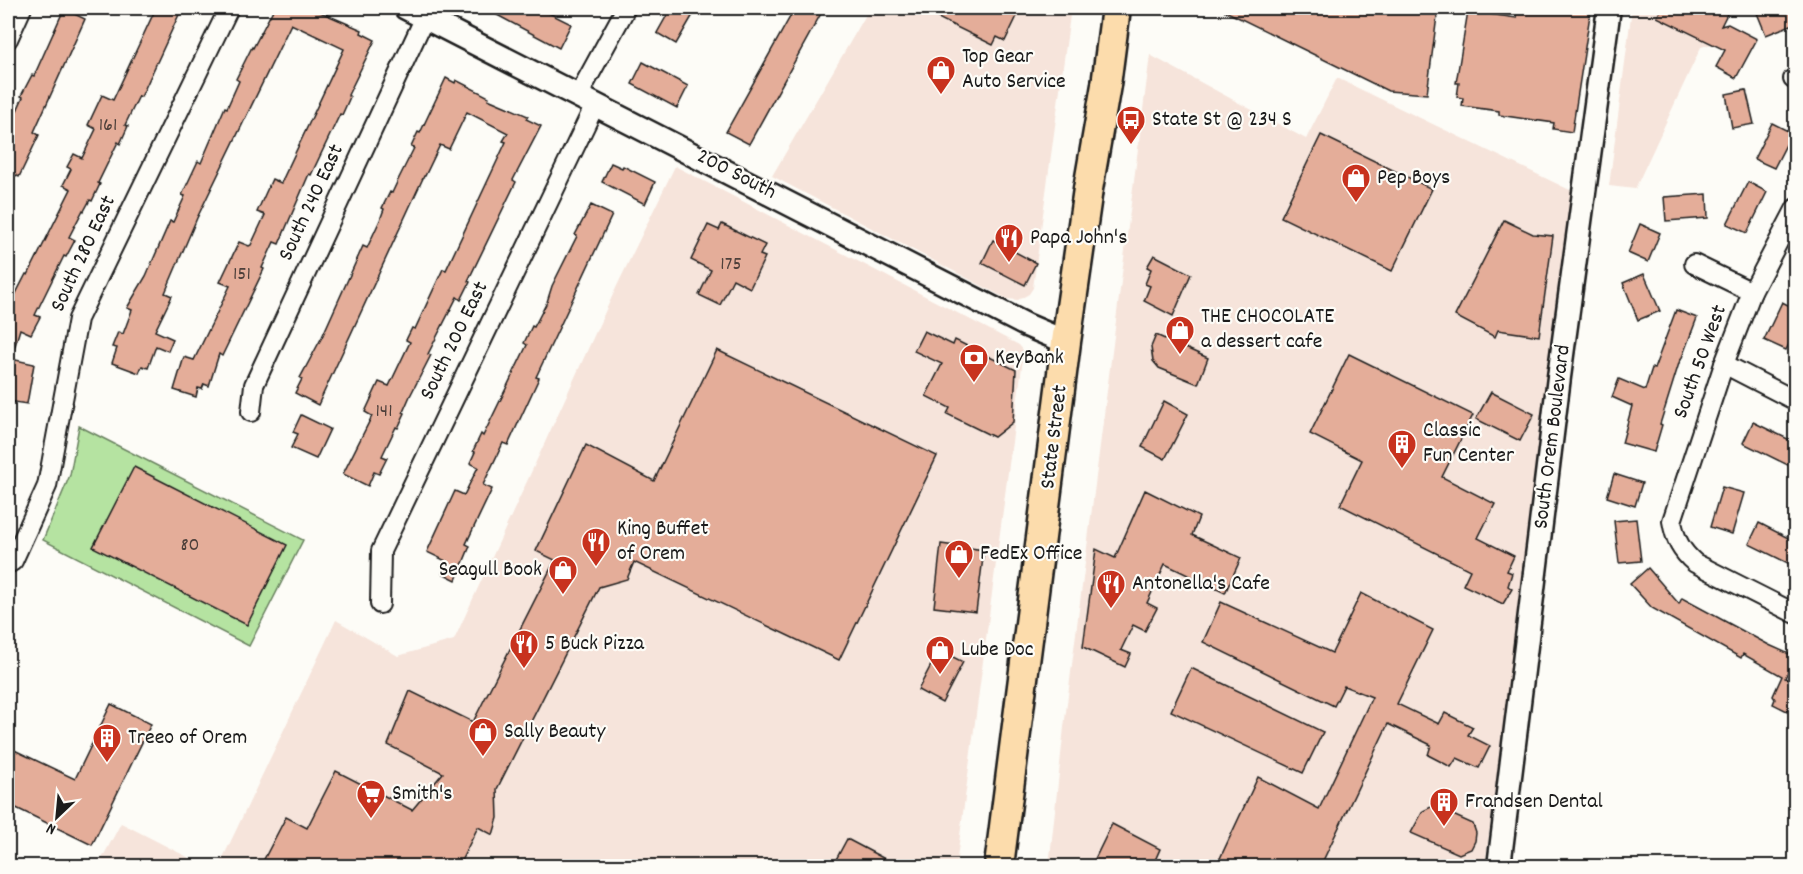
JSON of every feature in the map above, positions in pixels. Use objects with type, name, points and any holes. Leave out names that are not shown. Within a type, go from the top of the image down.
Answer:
[{"type":"main road","name":"State Street","points":[[999,867],[1066,342],[1116,8]]},
{"type":"street","points":[[8,39],[22,8]]},
{"type":"street","name":"South 280 East","points":[[8,564],[13,561],[47,486],[78,319],[229,8]]},
{"type":"street","name":"South 200 East","points":[[380,604],[381,551],[626,8]]},
{"type":"street","name":"South Orem Boulevard","points":[[1500,867],[1559,377],[1609,8]]},
{"type":"street","name":"200 South","points":[[415,13],[1026,325],[1066,342]]},
{"type":"street","name":"South 240 East","points":[[251,412],[254,385],[415,13]]},
{"type":"street","name":"South 50 West","points":[[1796,208],[1752,292],[1724,364],[1672,521],[1676,538],[1685,554],[1695,563],[1796,614]]},
{"type":"street","points":[[1694,264],[1752,292]]},
{"type":"street","points":[[1724,364],[1796,401]]},
{"type":"shaded area","points":[[870,8],[1071,8],[1033,288],[1029,294],[1018,300],[1007,299],[772,176]]},
{"type":"shaded area","points":[[1632,8],[1730,8],[1712,44],[1701,47],[1635,189],[1609,186]]},
{"type":"shaded area","points":[[1150,55],[1306,139],[1337,78],[1574,192],[1485,866],[1049,866],[1064,727]]},
{"type":"shaded area","points":[[675,166],[1019,345],[1024,351],[956,866],[219,866],[336,620],[398,656],[454,640],[616,288]]},
{"type":"shaded area","points":[[121,823],[205,866],[98,866]]},
{"type":"green space","points":[[79,426],[303,540],[249,646],[43,540],[70,475]]},
{"type":"building","points":[[156,8],[182,8],[141,97],[139,96],[125,125],[128,126],[98,183],[100,184],[92,201],[90,200],[83,210],[69,237],[75,240],[66,257],[64,256],[35,315],[40,317],[31,334],[20,329],[11,359],[34,364],[27,404],[8,401],[8,309],[26,274],[28,275],[71,189],[63,185],[71,169],[67,167],[74,154],[82,158],[96,129],[88,125],[102,95],[113,100]]},
{"type":"building","points":[[274,8],[311,8],[362,30],[361,33],[375,40],[348,95],[350,97],[342,115],[340,114],[311,175],[309,174],[279,244],[274,242],[262,268],[264,269],[222,356],[219,354],[209,386],[204,384],[202,389],[198,388],[196,397],[174,390],[184,357],[194,360],[230,286],[220,282],[239,242],[251,245],[265,215],[257,212],[272,179],[281,183],[344,49],[291,24],[197,218],[165,293],[172,296],[155,331],[173,339],[168,351],[156,346],[148,368],[142,366],[139,373],[112,363],[117,348],[112,347],[118,332],[123,334],[132,310],[127,308],[146,276],[170,221],[173,222],[185,196],[182,195],[198,161],[201,163],[239,81],[236,79]]},
{"type":"building","points":[[484,8],[539,8],[571,24],[559,48]]},
{"type":"building","points":[[671,8],[697,8],[676,44],[657,33]]},
{"type":"building","points":[[795,8],[824,8],[749,144],[726,132]]},
{"type":"building","points":[[943,8],[1021,8],[1005,41],[997,37],[993,45],[938,18]]},
{"type":"building","points":[[1219,8],[1438,8],[1427,94],[1388,91]]},
{"type":"building","points":[[1517,8],[1591,8],[1572,132],[1553,129],[1554,123],[1499,115],[1499,111],[1462,106],[1463,98],[1457,97],[1459,83],[1456,83],[1468,11],[1516,18]]},
{"type":"building","points":[[1662,8],[1730,8],[1721,26],[1728,24],[1757,39],[1736,78],[1716,67],[1725,50],[1657,17]]},
{"type":"building","points":[[1771,8],[1796,8],[1796,23],[1766,35],[1757,13]]},
{"type":"building","points":[[64,9],[85,19],[34,132],[39,135],[19,177],[8,171],[8,131],[23,97],[21,96],[32,75],[34,76]]},
{"type":"building","points":[[643,62],[688,86],[677,108],[632,84]]},
{"type":"building","points":[[446,78],[455,83],[456,80],[489,97],[488,99],[528,116],[526,119],[541,126],[513,180],[516,182],[468,281],[470,282],[461,300],[457,297],[428,354],[431,355],[410,396],[403,412],[405,413],[382,456],[387,458],[379,474],[374,472],[368,486],[343,474],[372,416],[365,412],[379,382],[389,386],[410,342],[406,340],[412,328],[415,329],[443,269],[446,270],[506,142],[503,141],[508,133],[467,112],[449,149],[440,145],[424,176],[318,405],[295,393],[363,246],[367,248],[380,220],[384,209],[382,208],[390,192],[392,193],[414,148],[411,147],[418,132],[420,133]]},
{"type":"building","points":[[1746,90],[1754,124],[1732,128],[1726,94]]},
{"type":"building","points":[[1772,123],[1792,133],[1774,168],[1754,159]]},
{"type":"building","name":"Pep Boys","points":[[1321,135],[1432,189],[1392,271],[1281,217]]},
{"type":"building","points":[[611,163],[622,168],[623,166],[655,182],[645,204],[602,182]]},
{"type":"building","points":[[1748,182],[1767,192],[1747,233],[1727,224]]},
{"type":"building","points":[[1707,194],[1708,218],[1666,221],[1664,197]]},
{"type":"building","points":[[591,205],[612,215],[536,377],[539,378],[508,445],[503,443],[483,485],[492,489],[466,544],[470,546],[456,580],[442,573],[448,562],[427,552],[455,491],[464,495],[478,467],[470,463],[475,452],[473,451],[481,434],[483,436],[527,345],[524,343],[547,302],[552,286],[577,236],[575,235]]},
{"type":"building","points":[[1504,220],[1533,234],[1553,236],[1539,336],[1498,330],[1495,337],[1455,316]]},
{"type":"building","points":[[722,224],[765,245],[760,255],[765,257],[750,288],[733,279],[720,305],[699,295],[711,270],[691,260],[708,225],[719,230]]},
{"type":"building","points":[[1640,224],[1660,233],[1648,262],[1628,253]]},
{"type":"building","name":"Papa John's","points":[[993,240],[1036,263],[1025,285],[982,263]]},
{"type":"building","points":[[1154,255],[1191,274],[1173,316],[1144,301],[1150,286],[1145,284],[1151,269],[1147,267]]},
{"type":"building","points":[[1644,274],[1660,311],[1638,320],[1623,283]]},
{"type":"building","points":[[1782,302],[1796,309],[1796,330],[1786,350],[1764,340]]},
{"type":"building","points":[[1676,310],[1697,318],[1680,360],[1660,424],[1662,425],[1654,452],[1622,443],[1632,406],[1612,397],[1619,379],[1645,390]]},
{"type":"building","name":"KeyBank","points":[[924,331],[953,345],[955,340],[1016,370],[1013,422],[994,437],[947,414],[950,408],[926,396],[942,364],[914,351]]},
{"type":"building","name":"THE CHOCOLATE a dessert cafe","points":[[1156,335],[1208,358],[1198,384],[1159,368],[1153,361],[1151,347]]},
{"type":"building","points":[[717,350],[937,456],[839,660],[634,562],[627,579],[599,587],[497,789],[498,818],[493,835],[478,827],[458,867],[260,867],[286,817],[307,828],[336,771],[412,810],[443,773],[388,745],[410,691],[473,722],[555,560],[536,551],[586,445],[654,481]]},
{"type":"building","name":"Classic Fun Center","points":[[1349,354],[1473,415],[1442,477],[1495,504],[1478,538],[1514,556],[1507,571],[1512,573],[1508,586],[1512,589],[1503,604],[1463,585],[1470,570],[1340,505],[1362,460],[1310,434]]},
{"type":"building","points":[[1491,392],[1534,414],[1520,441],[1476,419]]},
{"type":"building","points":[[1164,401],[1188,414],[1165,459],[1142,447]]},
{"type":"building","points":[[301,415],[330,429],[316,459],[291,448],[298,434],[293,432]]},
{"type":"building","points":[[1753,422],[1796,443],[1796,469],[1743,443]]},
{"type":"building","points":[[134,467],[287,545],[247,625],[93,547]]},
{"type":"building","points":[[1614,474],[1642,483],[1635,506],[1607,497]]},
{"type":"building","points":[[1722,487],[1744,493],[1732,534],[1710,527]]},
{"type":"building","points":[[1145,490],[1199,517],[1192,535],[1241,558],[1225,593],[1165,564],[1147,603],[1157,608],[1145,631],[1133,625],[1121,650],[1131,654],[1125,667],[1083,647],[1096,549],[1115,558]]},
{"type":"building","points":[[1636,519],[1641,561],[1619,563],[1614,521]]},
{"type":"building","points":[[1759,523],[1796,542],[1796,567],[1749,544]]},
{"type":"building","name":"FedEx Office","points":[[941,544],[984,550],[976,612],[934,607]]},
{"type":"building","points":[[1648,568],[1679,604],[1682,598],[1796,657],[1785,678],[1796,683],[1796,694],[1787,711],[1773,704],[1775,699],[1773,696],[1782,676],[1743,654],[1741,658],[1652,608],[1630,584]]},
{"type":"building","points":[[1361,593],[1433,630],[1397,704],[1439,724],[1445,713],[1473,727],[1468,735],[1490,746],[1479,768],[1457,758],[1451,767],[1428,755],[1431,745],[1388,724],[1320,867],[1216,867],[1258,777],[1319,809],[1372,697],[1344,686],[1334,706],[1203,642],[1221,602],[1332,653]]},
{"type":"building","name":"Lube Doc","points":[[939,650],[963,662],[942,703],[918,690]]},
{"type":"building","points":[[1191,668],[1323,732],[1303,773],[1171,711]]},
{"type":"building","name":"Treeo of Orem","points":[[111,704],[151,724],[92,845],[8,804],[8,747],[75,779]]},
{"type":"building","name":"Frandsen Dental","points":[[1433,806],[1473,824],[1476,833],[1471,849],[1459,854],[1411,833],[1423,811]]},
{"type":"building","points":[[1112,824],[1160,849],[1152,867],[1091,867]]},
{"type":"building","points":[[847,839],[900,867],[832,867]]},
{"type":"place","name":"Top Gear Auto Service","points":[[941,96]]},
{"type":"place","name":"State St @ 234 S","points":[[1131,146]]},
{"type":"place","name":"Pep Boys","points":[[1356,204]]},
{"type":"place","name":"Papa John's","points":[[1009,264]]},
{"type":"place","name":"THE CHOCOLATE a dessert cafe","points":[[1180,356]]},
{"type":"place","name":"KeyBank","points":[[974,384]]},
{"type":"place","name":"Classic Fun Center","points":[[1402,470]]},
{"type":"place","name":"King Buffet of Orem","points":[[596,568]]},
{"type":"place","name":"FedEx Office","points":[[959,580]]},
{"type":"place","name":"Seagull Book","points":[[563,596]]},
{"type":"place","name":"Antonella's Cafe","points":[[1111,610]]},
{"type":"place","name":"5 Buck Pizza","points":[[524,670]]},
{"type":"place","name":"Lube Doc","points":[[940,676]]},
{"type":"place","name":"Sally Beauty","points":[[483,758]]},
{"type":"place","name":"Treeo of Orem","points":[[107,764]]},
{"type":"place","name":"Smith's","points":[[371,820]]},
{"type":"place","name":"Frandsen Dental","points":[[1444,828]]}]
